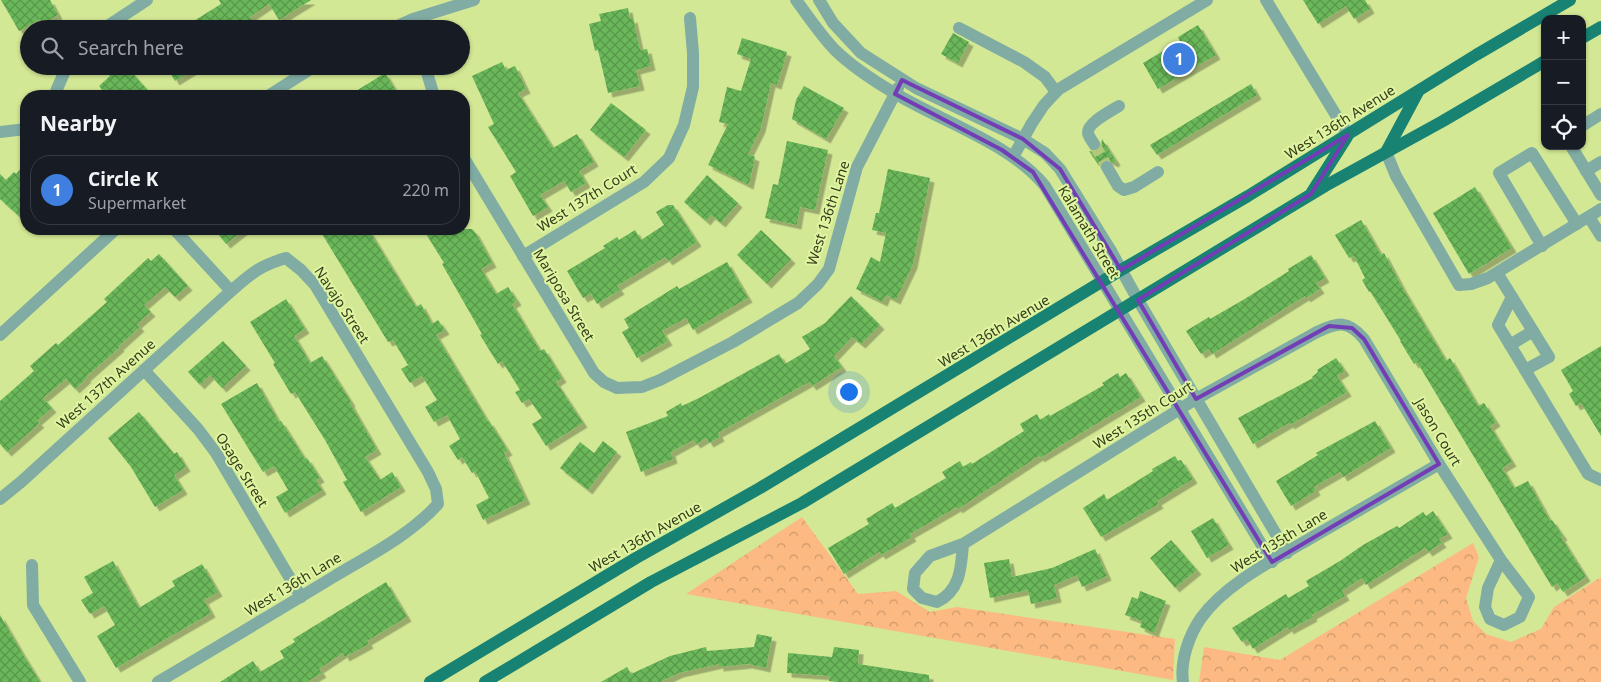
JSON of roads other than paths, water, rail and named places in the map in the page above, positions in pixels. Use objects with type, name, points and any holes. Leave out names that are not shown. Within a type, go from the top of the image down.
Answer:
[{"type":"main road","name":"West 136th Avenue","points":[[430,682],[628,563],[747,496],[1121,270],[1240,201],[1419,90],[1570,0]]},
{"type":"main road","points":[[1586,36],[1601,27]]},
{"type":"main road","points":[[485,682],[651,582],[802,503],[1311,194],[1443,121],[1541,63]]},
{"type":"main road","points":[[1386,152],[1419,90]]},
{"type":"main road","points":[[1311,194],[1348,135]]},
{"type":"street","points":[[117,20],[147,0]]},
{"type":"street","points":[[424,20],[474,0]]},
{"type":"street","name":"Kalamath Street","points":[[796,0],[834,49],[850,63],[895,94],[1013,157],[1033,172],[1045,186],[1272,562]]},
{"type":"street","name":"Kalamath Street","points":[[818,0],[833,23],[861,54],[902,80],[1023,139],[1045,153],[1060,169],[1287,552]]},
{"type":"street","points":[[1013,157],[1040,111],[1056,92],[1077,76],[1207,0]]},
{"type":"street","points":[[1266,0],[1348,135]]},
{"type":"street","name":"West 137th Court","points":[[523,256],[644,182],[669,158],[684,125],[693,87],[690,18]]},
{"type":"street","points":[[960,28],[1024,62],[1045,77],[1056,92]]},
{"type":"street","points":[[57,90],[63,75]]},
{"type":"street","points":[[277,90],[301,75]]},
{"type":"street","points":[[428,75],[432,90]]},
{"type":"street","name":"West 136th Lane","points":[[617,388],[642,387],[660,380],[733,342],[798,303],[818,284],[829,268],[856,167],[902,80]]},
{"type":"street","points":[[1094,144],[1088,134],[1089,128],[1119,106]]},
{"type":"street","points":[[1586,123],[1601,114]]},
{"type":"street","points":[[0,132],[20,130]]},
{"type":"street","points":[[1573,150],[1601,195]]},
{"type":"street","points":[[1386,152],[1396,176],[1459,284],[1471,284],[1497,273],[1601,209]]},
{"type":"street","points":[[1542,246],[1499,173],[1532,153],[1577,224]]},
{"type":"street","points":[[1586,171],[1601,162]]},
{"type":"street","points":[[1107,167],[1118,186],[1124,190],[1134,187],[1158,172]]},
{"type":"street","name":"Mariposa Street","points":[[470,168],[594,373],[604,382],[617,388]]},
{"type":"street","points":[[1589,217],[1601,236]]},
{"type":"street","points":[[0,335],[109,235]]},
{"type":"street","points":[[180,235],[231,291]]},
{"type":"street","name":"Navajo Street","points":[[231,291],[255,270],[286,258],[301,270],[315,285],[428,472],[436,489],[438,504]]},
{"type":"street","points":[[1497,273],[1549,357],[1525,370]]},
{"type":"street","name":"West 137th Avenue","points":[[0,499],[231,291]]},
{"type":"street","points":[[1512,297],[1498,325],[1588,474],[1601,480]]},
{"type":"street","name":"West 135th Court","points":[[963,544],[960,578],[945,598],[937,602],[922,598],[913,589],[914,573],[930,556],[963,544],[1196,399],[1317,332],[1337,324],[1345,325]]},
{"type":"street","name":"Jason Court","points":[[1345,325],[1352,328],[1364,340],[1439,464],[1501,560],[1529,597],[1520,617],[1504,624],[1490,619],[1484,607],[1488,588],[1501,560]]},
{"type":"street","points":[[1510,345],[1534,331]]},
{"type":"street","name":"Osage Street","points":[[144,370],[198,429],[216,453],[301,597]]},
{"type":"street","name":"West 135th Lane","points":[[1183,682],[1182,675],[1187,646],[1201,618],[1221,596],[1287,552],[1439,464]]},
{"type":"street","name":"West 136th Lane","points":[[158,682],[412,528],[427,517],[438,504]]},
{"type":"street","points":[[32,565],[33,605],[80,682]]},
{"type":"tunnel","points":[[1094,144],[1107,167]]},
{"type":"place","name":"Circle K","points":[[1179,59]]}]
